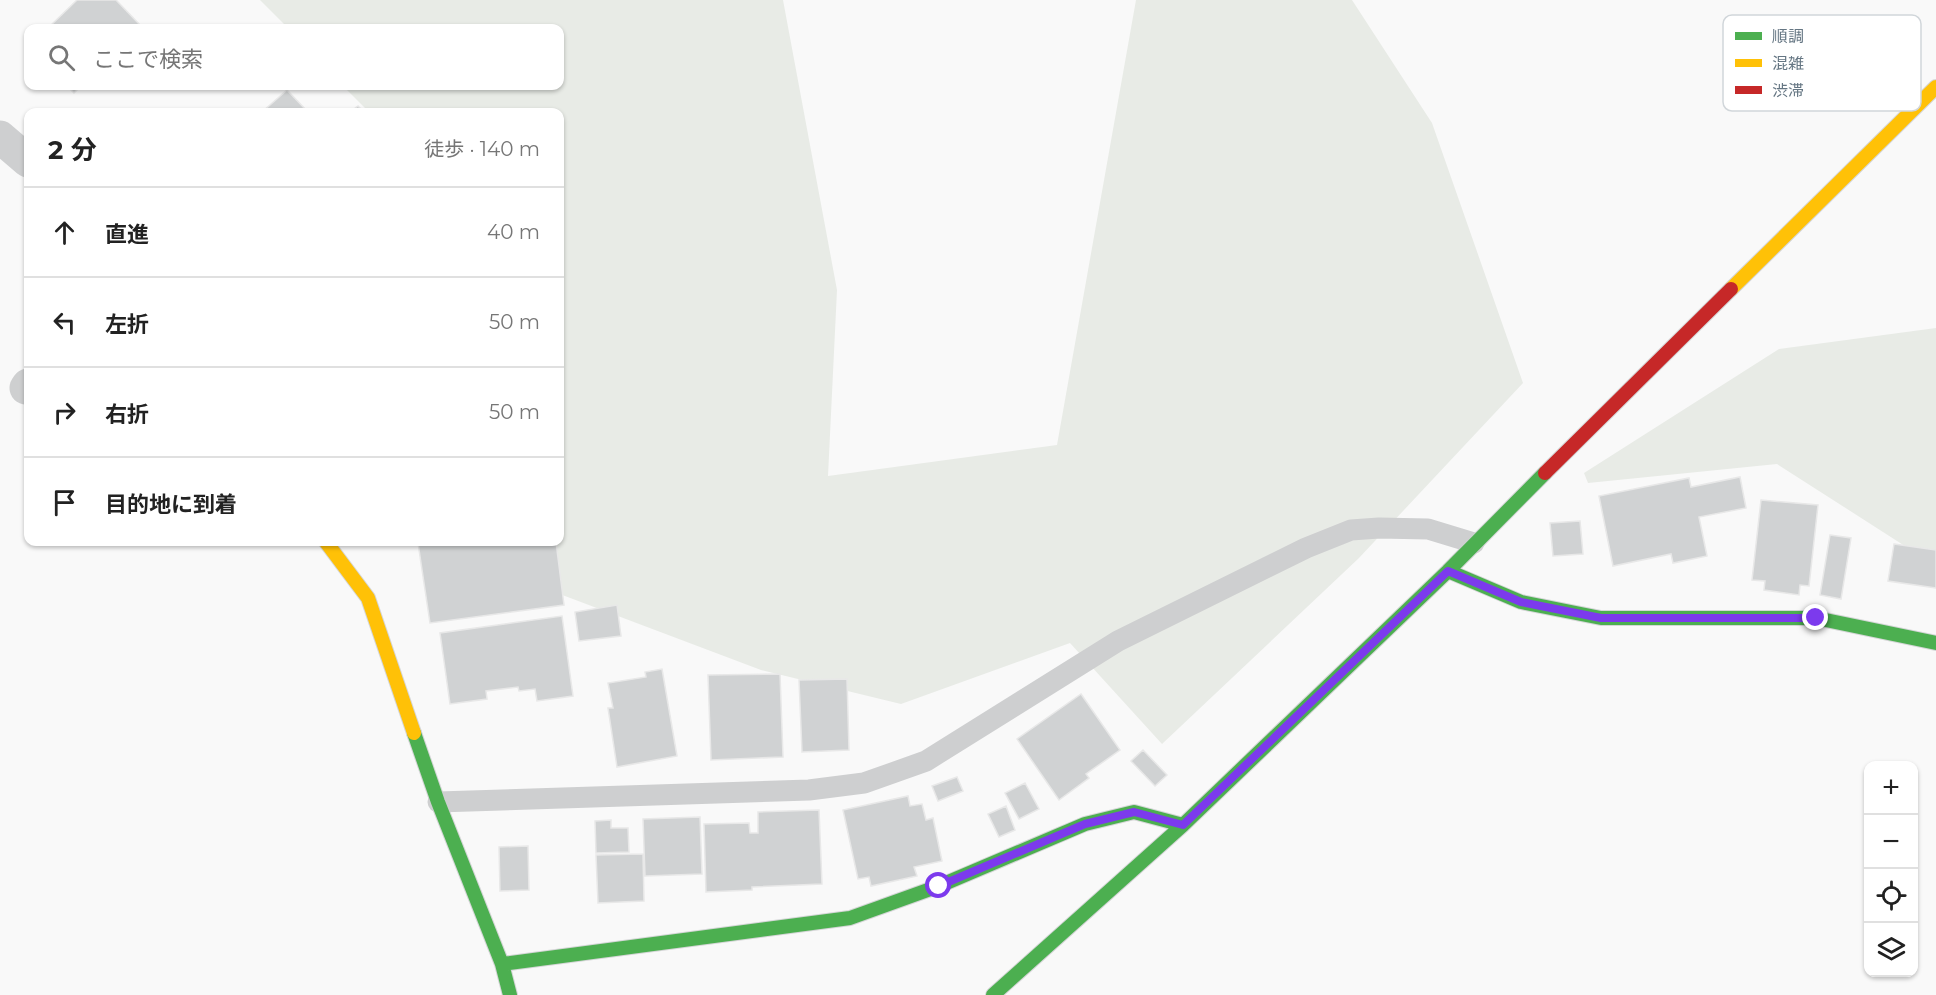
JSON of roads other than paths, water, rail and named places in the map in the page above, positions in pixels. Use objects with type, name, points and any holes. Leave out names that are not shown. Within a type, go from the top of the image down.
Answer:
[{"type":"street","points":[[1921,102],[1936,87]]},
{"type":"street","points":[[993,995],[1183,825],[1448,571],[1912,111]]},
{"type":"street","points":[[0,137],[24,158]]},
{"type":"street","points":[[330,546],[368,598],[438,802],[501,964],[510,995]]},
{"type":"street","points":[[1448,571],[1521,602],[1601,618],[1816,618],[1936,643]]},
{"type":"street","points":[[501,964],[850,918],[939,886],[1085,824],[1134,812],[1183,825]]},
{"type":"lane","points":[[438,802],[809,790],[864,783],[926,761],[1119,641],[1306,549],[1351,531],[1379,528],[1428,529],[1474,543]]}]
